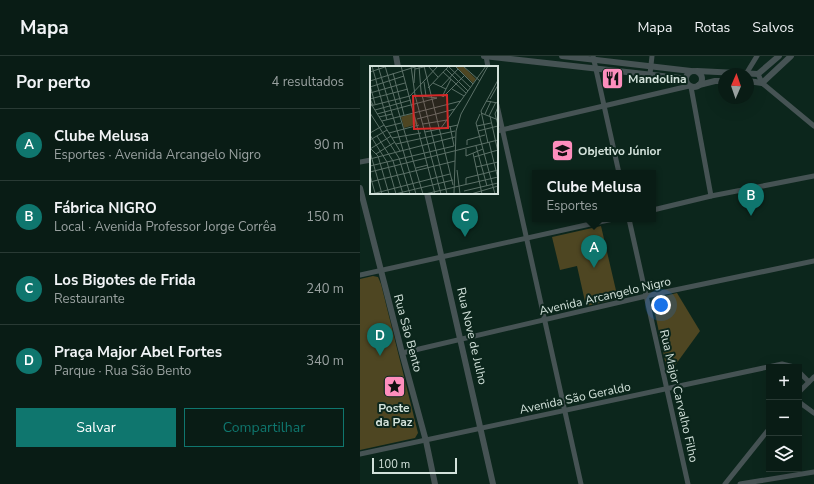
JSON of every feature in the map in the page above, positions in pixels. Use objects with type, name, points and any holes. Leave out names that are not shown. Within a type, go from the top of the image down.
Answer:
[{"type":"street","points":[[396,56],[398,66]]},
{"type":"street","points":[[488,66],[485,56],[531,58],[556,64],[680,78],[689,85]]},
{"type":"street","points":[[556,56],[556,64]]},
{"type":"street","points":[[562,56],[594,58],[694,71],[718,72]]},
{"type":"street","points":[[650,74],[652,56]]},
{"type":"street","points":[[750,68],[757,56]]},
{"type":"street","points":[[754,74],[758,74],[779,56]]},
{"type":"street","points":[[762,83],[791,56]]},
{"type":"street","points":[[594,58],[618,170]]},
{"type":"street","points":[[694,71],[686,76],[711,196]]},
{"type":"street","points":[[694,71],[702,78],[699,85]]},
{"type":"street","points":[[758,74],[762,83],[814,126]]},
{"type":"street","points":[[500,131],[689,85],[699,85],[718,81]]},
{"type":"street","points":[[754,82],[762,83]]},
{"type":"street","points":[[498,114],[500,131],[545,320],[580,484]]},
{"type":"street","points":[[360,162],[370,160]]},
{"type":"street","points":[[656,209],[711,196],[814,176]]},
{"type":"street","name":"Rua São Bento","points":[[360,188],[426,441],[435,484]]},
{"type":"street","name":"Rua Nove de Julho","points":[[427,194],[462,339],[493,484]]},
{"type":"street","points":[[360,275],[598,222]]},
{"type":"street","name":"Rua Major Carvalho Filho","points":[[630,222],[688,484]]},
{"type":"street","name":"Avenida Arcangelo Nigro","points":[[402,353],[646,296],[814,262]]},
{"type":"street","name":"Avenida São Geraldo","points":[[360,454],[766,367]]},
{"type":"street","points":[[802,375],[809,382]]},
{"type":"street","points":[[802,389],[814,377]]},
{"type":"street","points":[[802,404],[814,413]]},
{"type":"street","points":[[726,484],[766,433]]},
{"type":"street","points":[[740,484],[814,472]]},
{"type":"shaded area","points":[[601,226],[618,299],[586,306],[577,266],[560,270],[552,237]]},
{"type":"shaded area","points":[[373,276],[378,277],[381,284],[418,433],[415,438],[360,450],[360,279]]},
{"type":"shaded area","points":[[677,293],[700,331],[668,375],[652,299]]},
{"type":"place","name":"Mandolina","points":[[613,79]]},
{"type":"place","name":"Objetivo Júnior","points":[[563,151]]},
{"type":"place","name":"Fábrica NIGRO","points":[[751,216]]},
{"type":"place","name":"Los Bigotes de Frida","points":[[465,237]]},
{"type":"place","name":"Clube Melusa","points":[[594,268]]},
{"type":"place","name":"Praça Major Abel Fortes","points":[[380,356]]},
{"type":"place","name":"Poste da Paz","points":[[394,387]]}]
